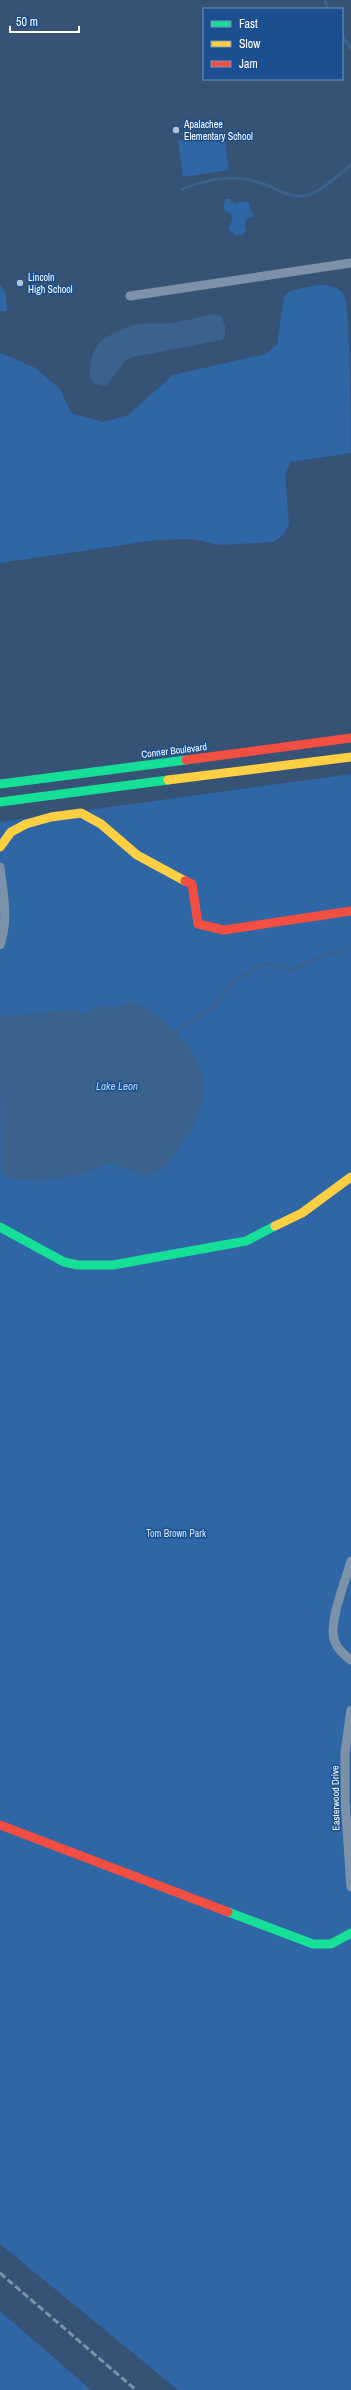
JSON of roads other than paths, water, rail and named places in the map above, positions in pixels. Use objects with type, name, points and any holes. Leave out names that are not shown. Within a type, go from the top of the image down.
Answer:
[{"type":"street","points":[[130,296],[351,263]]},
{"type":"street","name":"Conner Boulevard","points":[[0,784],[351,738]]},
{"type":"street","points":[[208,757],[211,775]]},
{"type":"street","points":[[0,802],[351,757]]},
{"type":"street","points":[[0,847],[4,840],[20,825],[42,818],[81,813],[95,820],[130,851],[192,884],[198,924],[224,930],[351,911]]},
{"type":"street","points":[[0,867],[6,912],[5,927],[0,945]]},
{"type":"street","points":[[0,1227],[64,1262],[78,1265],[113,1265],[246,1241],[302,1213],[351,1177]]},
{"type":"street","points":[[351,1561],[333,1624],[334,1641],[341,1652],[351,1660]]},
{"type":"street","name":"Easterwood Drive","points":[[351,1710],[345,1752],[345,1801],[351,1887]]},
{"type":"street","points":[[0,1825],[313,1944],[331,1944],[351,1933]]},
{"type":"water","points":[[211,314],[220,315],[225,325],[225,335],[222,340],[133,357],[125,361],[107,385],[99,385],[93,382],[90,377],[91,362],[96,347],[102,340],[110,335],[134,325],[172,323]]},
{"type":"water","name":"Lake Leon","points":[[128,1003],[146,1007],[164,1020],[184,1041],[197,1059],[200,1066],[204,1082],[202,1103],[194,1125],[183,1143],[162,1169],[150,1175],[137,1173],[112,1165],[105,1165],[95,1170],[72,1176],[35,1181],[12,1178],[1,1173],[0,1017],[73,1009],[82,1014],[98,1006],[116,1006]]},
{"type":"waterway","points":[[325,0],[328,8]]},
{"type":"waterway","points":[[343,37],[351,49]]},
{"type":"waterway","points":[[182,189],[211,180],[231,178],[251,180],[290,195],[302,196],[319,190],[351,165]]},
{"type":"waterway","points":[[176,1032],[216,1005],[232,982],[265,963],[294,970],[325,955],[347,951]]},
{"type":"railway","points":[[0,2273],[136,2390]]},
{"type":"place","name":"Apalachee Elementary School","points":[[176,130]]},
{"type":"place","name":"Lincoln High School","points":[[20,283]]},
{"type":"park label","name":"Tom Brown Park","points":[[176,1533]]}]
